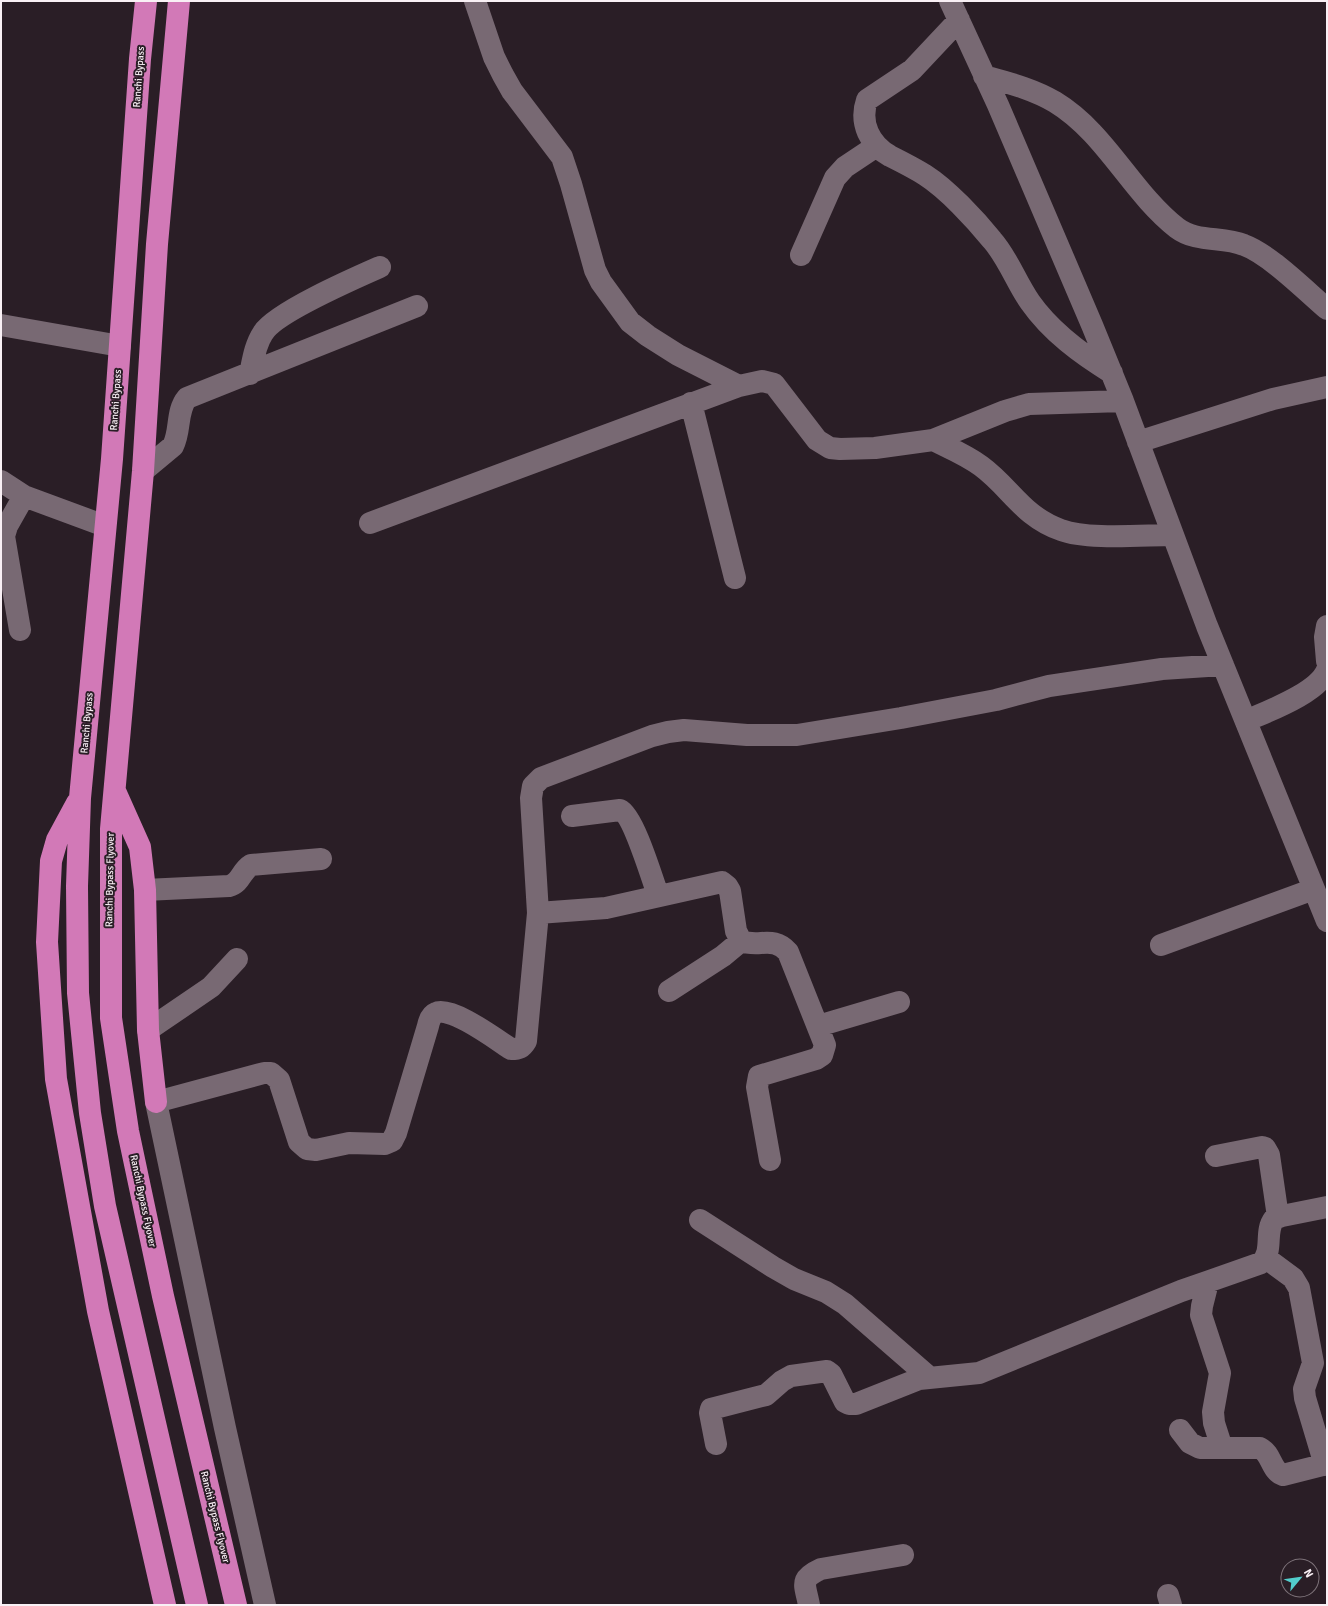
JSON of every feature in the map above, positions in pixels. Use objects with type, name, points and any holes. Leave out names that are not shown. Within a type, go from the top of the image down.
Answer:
[{"type":"highway","name":"Ranchi Bypass","points":[[80,798],[112,459],[140,59],[146,1]]},
{"type":"highway","points":[[156,1102],[148,1030],[145,890],[140,847],[115,790],[143,471],[157,244],[179,1]]},
{"type":"highway","name":"Ranchi Bypass Flyover","points":[[115,790],[111,829],[111,1018],[123,1101],[163,1296],[236,1605]]},
{"type":"highway","points":[[80,798],[57,840],[51,861],[47,942],[56,1079],[98,1311],[165,1605]]},
{"type":"highway","points":[[80,798],[77,886],[78,993],[90,1113],[105,1206],[197,1605]]},
{"type":"street","points":[[474,1],[494,57],[503,75],[516,96],[562,157],[592,260],[601,282],[630,322],[638,329],[678,355],[739,386]]},
{"type":"street","points":[[953,6],[1112,373],[1223,665],[1327,921]]},
{"type":"street","points":[[953,6],[912,70],[867,100],[864,108],[868,133],[875,147],[926,175],[942,188],[993,241],[1030,302],[1042,318],[1079,352],[1112,373]]},
{"type":"street","points":[[984,76],[1028,88],[1056,103],[1085,126],[1148,200],[1177,228],[1189,235],[1227,240],[1244,245],[1258,252],[1327,310]]},
{"type":"street","points":[[801,255],[835,178],[845,167],[875,147]]},
{"type":"street","points":[[250,374],[257,344],[263,332],[272,323],[317,297],[380,267]]},
{"type":"street","points":[[143,471],[173,446],[176,440],[182,405],[187,398],[250,374],[416,306]]},
{"type":"street","points":[[1,325],[120,346]]},
{"type":"street","points":[[370,523],[691,403],[739,386],[762,381],[774,384],[817,440],[830,448],[875,448],[933,440],[1005,411],[1029,404],[1123,401]]},
{"type":"street","points":[[1138,442],[1273,398],[1327,387]]},
{"type":"street","points":[[691,403],[735,578]]},
{"type":"street","points":[[933,440],[981,466],[1030,514],[1062,531],[1084,535],[1173,535]]},
{"type":"street","points":[[1,481],[24,496],[105,526]]},
{"type":"street","points":[[20,630],[4,536],[7,526],[24,496]]},
{"type":"street","points":[[1327,626],[1325,637],[1327,661]]},
{"type":"street","points":[[265,1605],[225,1428],[156,1102],[264,1073],[271,1073],[279,1080],[299,1142],[307,1148],[316,1150],[349,1143],[385,1144],[392,1141],[396,1133],[428,1026],[436,1013],[443,1011],[459,1017],[511,1048],[518,1049],[523,1047],[526,1041],[538,913],[531,798],[533,786],[541,778],[652,736],[668,732],[684,730],[747,735],[797,735],[996,700],[1049,686],[1162,669],[1223,665]]},
{"type":"street","points":[[1246,721],[1307,691],[1319,683],[1327,670]]},
{"type":"street","points":[[572,816],[620,810],[624,811],[632,824],[658,895]]},
{"type":"street","points":[[145,890],[235,885],[247,868],[251,865],[321,859]]},
{"type":"street","points":[[538,913],[606,908],[658,895],[722,882],[727,886],[730,891],[736,931],[742,941],[749,943],[777,943],[783,946],[788,952],[825,1045],[822,1055],[816,1059],[764,1074],[759,1076],[757,1080],[770,1160]]},
{"type":"street","points":[[1161,945],[1314,889]]},
{"type":"street","points":[[668,991],[723,956],[742,941]]},
{"type":"street","points":[[148,1030],[210,987],[238,959]]},
{"type":"street","points":[[818,1026],[899,1002]]},
{"type":"street","points":[[1216,1156],[1262,1147],[1265,1148],[1269,1155],[1278,1217]]},
{"type":"street","points":[[716,1444],[710,1413],[711,1409],[766,1395],[782,1381],[791,1376],[827,1371],[831,1374],[845,1402],[849,1404],[856,1404],[919,1379],[979,1373],[1208,1282],[1261,1263],[1266,1258],[1271,1223],[1278,1217],[1327,1207]]},
{"type":"street","points":[[700,1220],[773,1267],[794,1279],[826,1292],[845,1304],[930,1377]]},
{"type":"street","points":[[1180,1430],[1194,1446],[1260,1448],[1268,1454],[1276,1470],[1283,1475],[1326,1464],[1305,1398],[1304,1389],[1313,1363],[1299,1288],[1293,1278],[1266,1258]]},
{"type":"street","points":[[1208,1282],[1201,1315],[1220,1373],[1213,1412],[1214,1423],[1222,1448]]},
{"type":"street","points":[[809,1605],[805,1582],[809,1575],[821,1569],[904,1555]]}]
